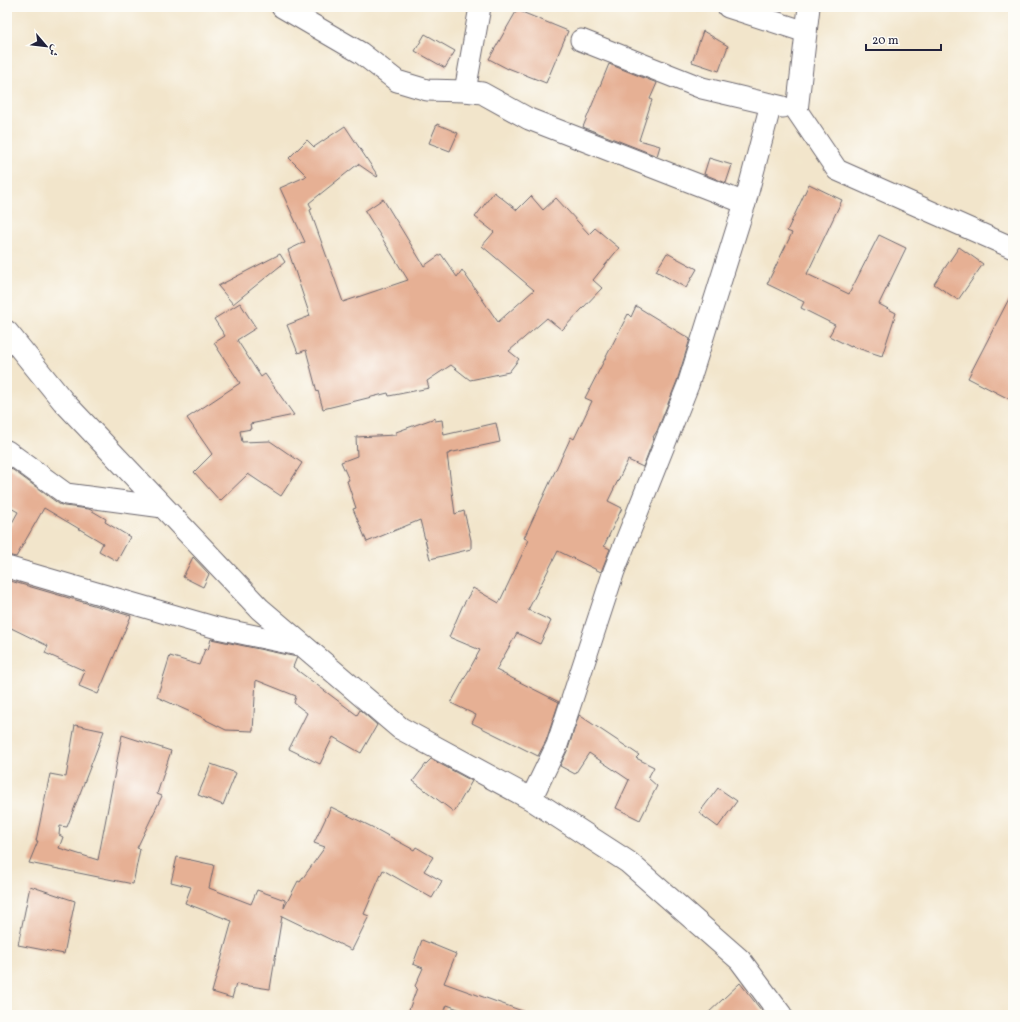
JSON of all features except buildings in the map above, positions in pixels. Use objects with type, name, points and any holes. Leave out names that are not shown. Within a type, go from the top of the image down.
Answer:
[{"type":"street","points":[[282,7],[361,53],[397,81],[427,90],[482,93],[529,119],[745,203]]},
{"type":"street","points":[[465,91],[480,7]]},
{"type":"street","points":[[728,7],[806,32]]},
{"type":"street","points":[[809,7],[797,111],[837,170],[1013,248]]},
{"type":"street","points":[[581,40],[702,88],[797,111]]},
{"type":"street","points":[[531,799],[557,745],[614,571],[688,385],[745,203],[771,104]]},
{"type":"street","points":[[7,332],[63,401],[260,609],[400,728],[531,799],[628,862],[740,960],[781,1015]]},
{"type":"street","points":[[7,451],[66,494],[163,507]]},
{"type":"street","points":[[7,567],[217,628],[303,646]]}]
